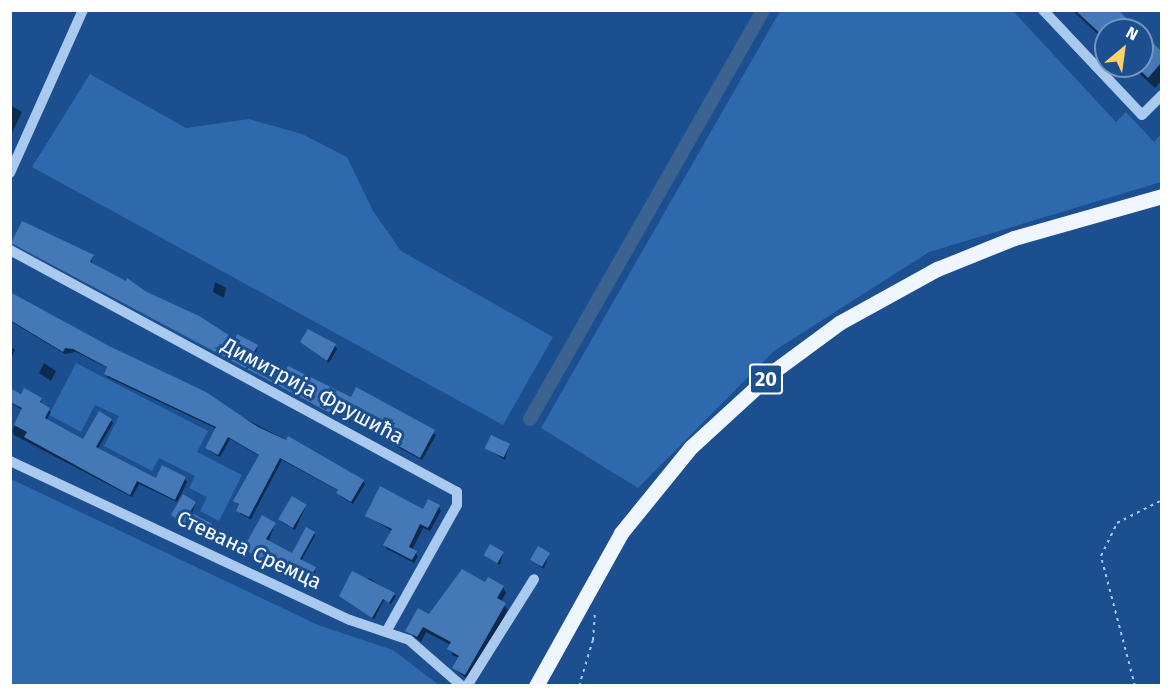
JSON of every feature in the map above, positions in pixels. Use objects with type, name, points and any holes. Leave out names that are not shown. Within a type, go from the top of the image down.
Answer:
[{"type":"main road","name":"20","points":[[536,686],[621,533],[690,447],[774,371],[839,323],[937,268],[1014,238],[1161,196]]},
{"type":"street","points":[[10,174],[83,10]]},
{"type":"street","points":[[1043,10],[1142,116],[1161,95]]},
{"type":"street","name":"Димитрија Фрушића","points":[[10,250],[457,492],[457,505],[387,630]]},
{"type":"street","name":"Стевана Сремца","points":[[10,461],[350,620],[387,630],[419,647],[462,686]]},
{"type":"street","points":[[467,686],[534,579]]},
{"type":"path","points":[[1135,686],[1101,556],[1117,523],[1161,500]]},
{"type":"path","points":[[579,686],[593,640],[595,606]]},
{"type":"shaded area","points":[[780,11],[1013,11],[1116,122],[1126,112],[1154,142],[1161,134],[1161,182],[929,252],[774,351],[638,488],[541,428]]},
{"type":"shaded area","points":[[90,74],[186,128],[249,119],[302,134],[347,157],[373,211],[401,251],[553,337],[503,425],[32,167]]},
{"type":"shaded area","points":[[76,363],[208,431],[197,452],[242,475],[219,521],[200,511],[207,497],[189,488],[195,476],[159,458],[152,471],[104,446],[119,416],[95,405],[81,432],[49,415]]},
{"type":"shaded area","points":[[11,479],[318,625],[393,650],[439,685],[11,685]]},
{"type":"building","points":[[1075,10],[1118,10],[1126,18],[1094,18],[1094,28]]},
{"type":"building","points":[[1154,44],[1161,51],[1161,63],[1154,71]]},
{"type":"building","points":[[22,221],[94,255],[90,262],[126,281],[127,278],[145,291],[199,316],[235,339],[237,334],[258,345],[254,352],[285,370],[288,366],[351,397],[356,387],[435,430],[420,458],[350,419],[326,411],[11,243]]},
{"type":"building","points":[[10,292],[109,346],[206,392],[258,427],[286,440],[288,436],[364,480],[351,502],[336,493],[338,490],[280,458],[249,517],[236,511],[239,504],[233,501],[259,455],[228,437],[218,455],[205,448],[216,427],[104,374],[107,367],[73,349],[65,348],[63,352],[10,320]]},
{"type":"building","points":[[308,329],[336,344],[327,361],[300,342]]},
{"type":"building","points":[[10,388],[21,394],[24,388],[42,398],[40,402],[50,408],[45,418],[83,439],[99,411],[112,419],[96,447],[156,478],[162,465],[186,477],[175,500],[137,481],[130,495],[24,437],[27,432],[14,425],[22,408],[10,402]]},
{"type":"building","points":[[491,435],[510,444],[504,457],[485,449]]},
{"type":"building","points":[[380,486],[423,509],[428,499],[440,505],[428,528],[420,524],[409,547],[417,551],[412,560],[383,545],[392,529],[365,516]]},
{"type":"building","points":[[183,494],[196,502],[190,512],[212,524],[204,538],[171,515]]},
{"type":"building","points":[[292,496],[307,505],[293,528],[278,519]]},
{"type":"building","points":[[262,515],[276,523],[266,539],[292,553],[306,527],[315,532],[300,559],[316,567],[307,585],[243,549]]},
{"type":"building","points":[[490,544],[504,552],[497,563],[484,555]]},
{"type":"building","points":[[538,546],[550,553],[542,567],[530,560]]},
{"type":"building","points":[[462,569],[485,582],[488,577],[504,586],[497,598],[506,603],[465,675],[452,668],[459,656],[447,649],[451,642],[423,627],[417,637],[405,631],[418,608],[429,614]]},
{"type":"building","points":[[352,571],[395,593],[389,603],[383,599],[372,618],[339,596]]},
{"type":"waterway","points":[[530,419],[763,10]]}]
